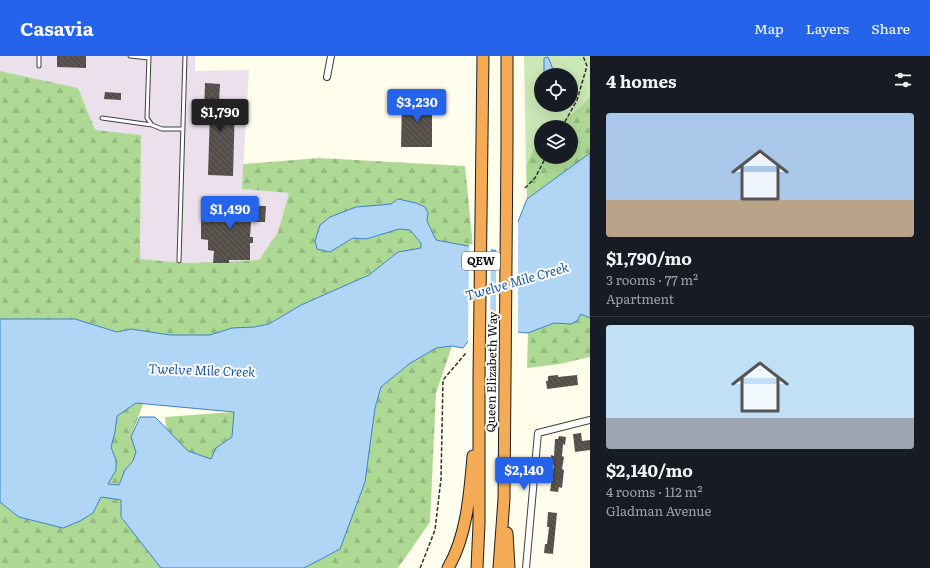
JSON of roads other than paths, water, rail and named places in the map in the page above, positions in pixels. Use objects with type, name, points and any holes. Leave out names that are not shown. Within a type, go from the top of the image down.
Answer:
[{"type":"highway","name":"Queen Elizabeth Way","points":[[477,568],[479,524],[483,56]]},
{"type":"highway","name":"Queen Elizabeth Way","points":[[499,568],[504,499],[507,56]]},
{"type":"highway","points":[[448,568],[454,558],[464,524],[470,492],[480,379]]},
{"type":"highway","points":[[504,499],[509,568]]},
{"type":"street","points":[[327,77],[331,56]]},
{"type":"street","points":[[526,568],[538,432],[590,420]]},
{"type":"lane","points":[[39,56],[39,66]]},
{"type":"lane","points":[[130,56],[149,57],[147,118],[152,125]]},
{"type":"lane","points":[[179,261],[185,56]]},
{"type":"lane","points":[[102,118],[152,125],[162,129],[183,129]]},
{"type":"water","points":[[548,57],[553,68],[544,68],[544,58]]},
{"type":"water","name":"Twelve Mile Creek","points":[[590,153],[590,318],[581,314],[577,321],[571,324],[554,323],[528,333],[491,329],[475,332],[463,348],[452,346],[436,348],[409,364],[381,387],[375,408],[365,482],[340,549],[304,568],[161,568],[121,517],[121,500],[101,497],[93,513],[80,521],[63,528],[19,517],[0,502],[0,319],[75,319],[117,332],[131,329],[170,335],[210,335],[232,328],[254,327],[269,324],[301,305],[369,275],[398,252],[421,248],[421,243],[410,230],[399,229],[366,239],[353,238],[330,252],[317,249],[315,241],[320,225],[330,217],[356,207],[391,204],[398,199],[416,203],[425,207],[428,213],[427,221],[436,240],[506,252],[527,199],[575,164],[578,164],[578,162]],"holes":[[[136,403],[234,412],[232,437],[216,448],[211,459],[188,451],[155,417],[140,417],[131,437],[136,452],[133,461],[125,470],[119,485],[108,484],[116,470],[116,460],[111,447],[117,416]]]}]
